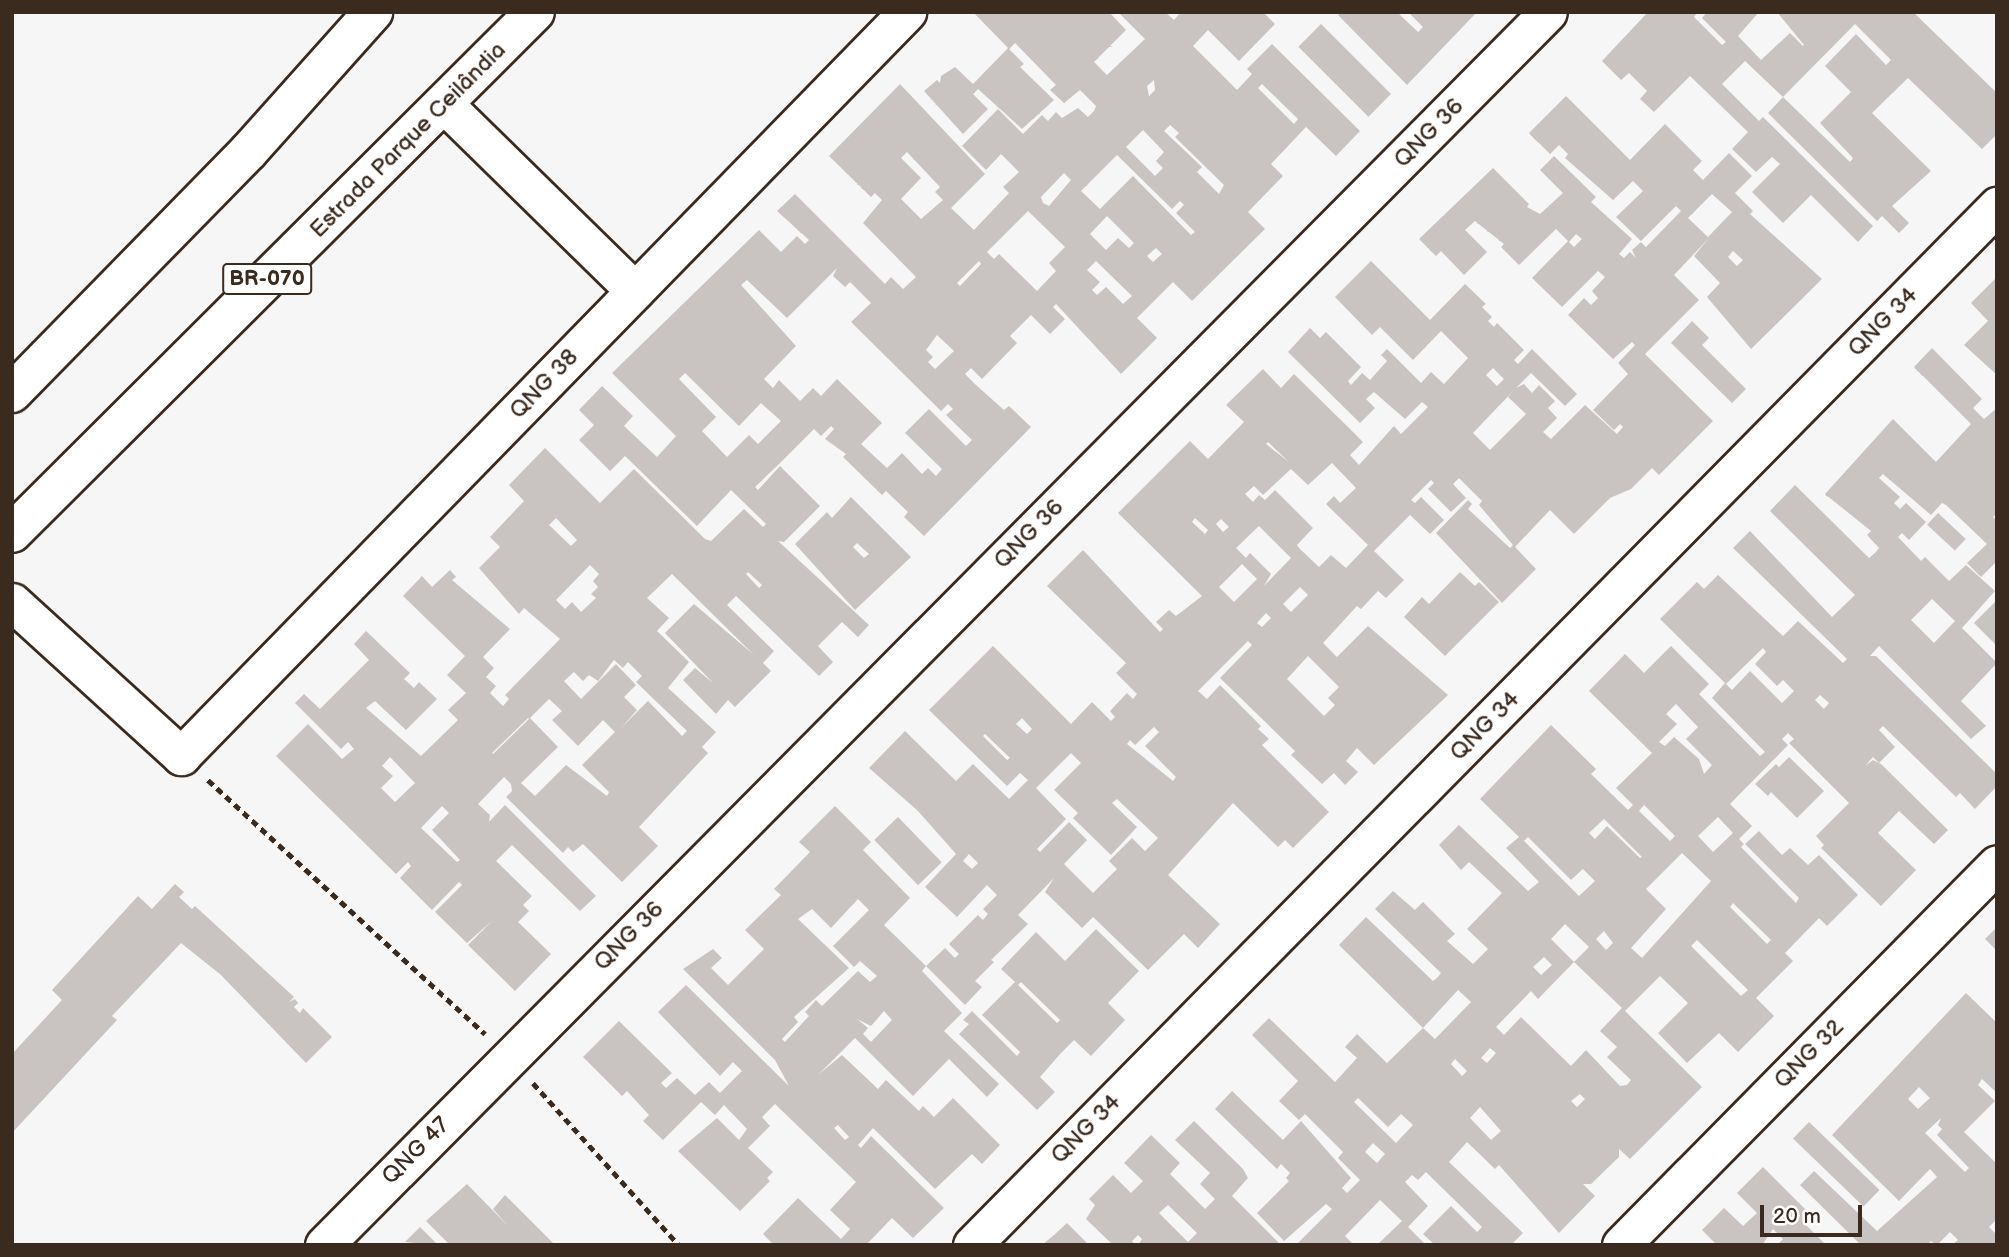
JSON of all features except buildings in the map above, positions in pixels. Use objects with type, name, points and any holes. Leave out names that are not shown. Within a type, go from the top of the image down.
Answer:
[{"type":"highway","points":[[12,393],[248,152],[373,12]]},
{"type":"highway","name":"Estrada Parque Ceilândia","points":[[12,533],[532,17]]},
{"type":"street","name":"QNG 38","points":[[181,756],[907,12]]},
{"type":"street","name":"QNG 36","points":[[509,1056],[1549,12]]},
{"type":"street","points":[[444,104],[635,291]]},
{"type":"street","name":"QNG 34","points":[[972,1245],[1997,206]]},
{"type":"street","points":[[12,602],[181,756]]},
{"type":"street","name":"QNG 32","points":[[1621,1245],[1997,864]]},
{"type":"street","name":"QNG 47","points":[[324,1245],[509,1056]]},
{"type":"path","points":[[181,756],[509,1056],[679,1245]]}]
